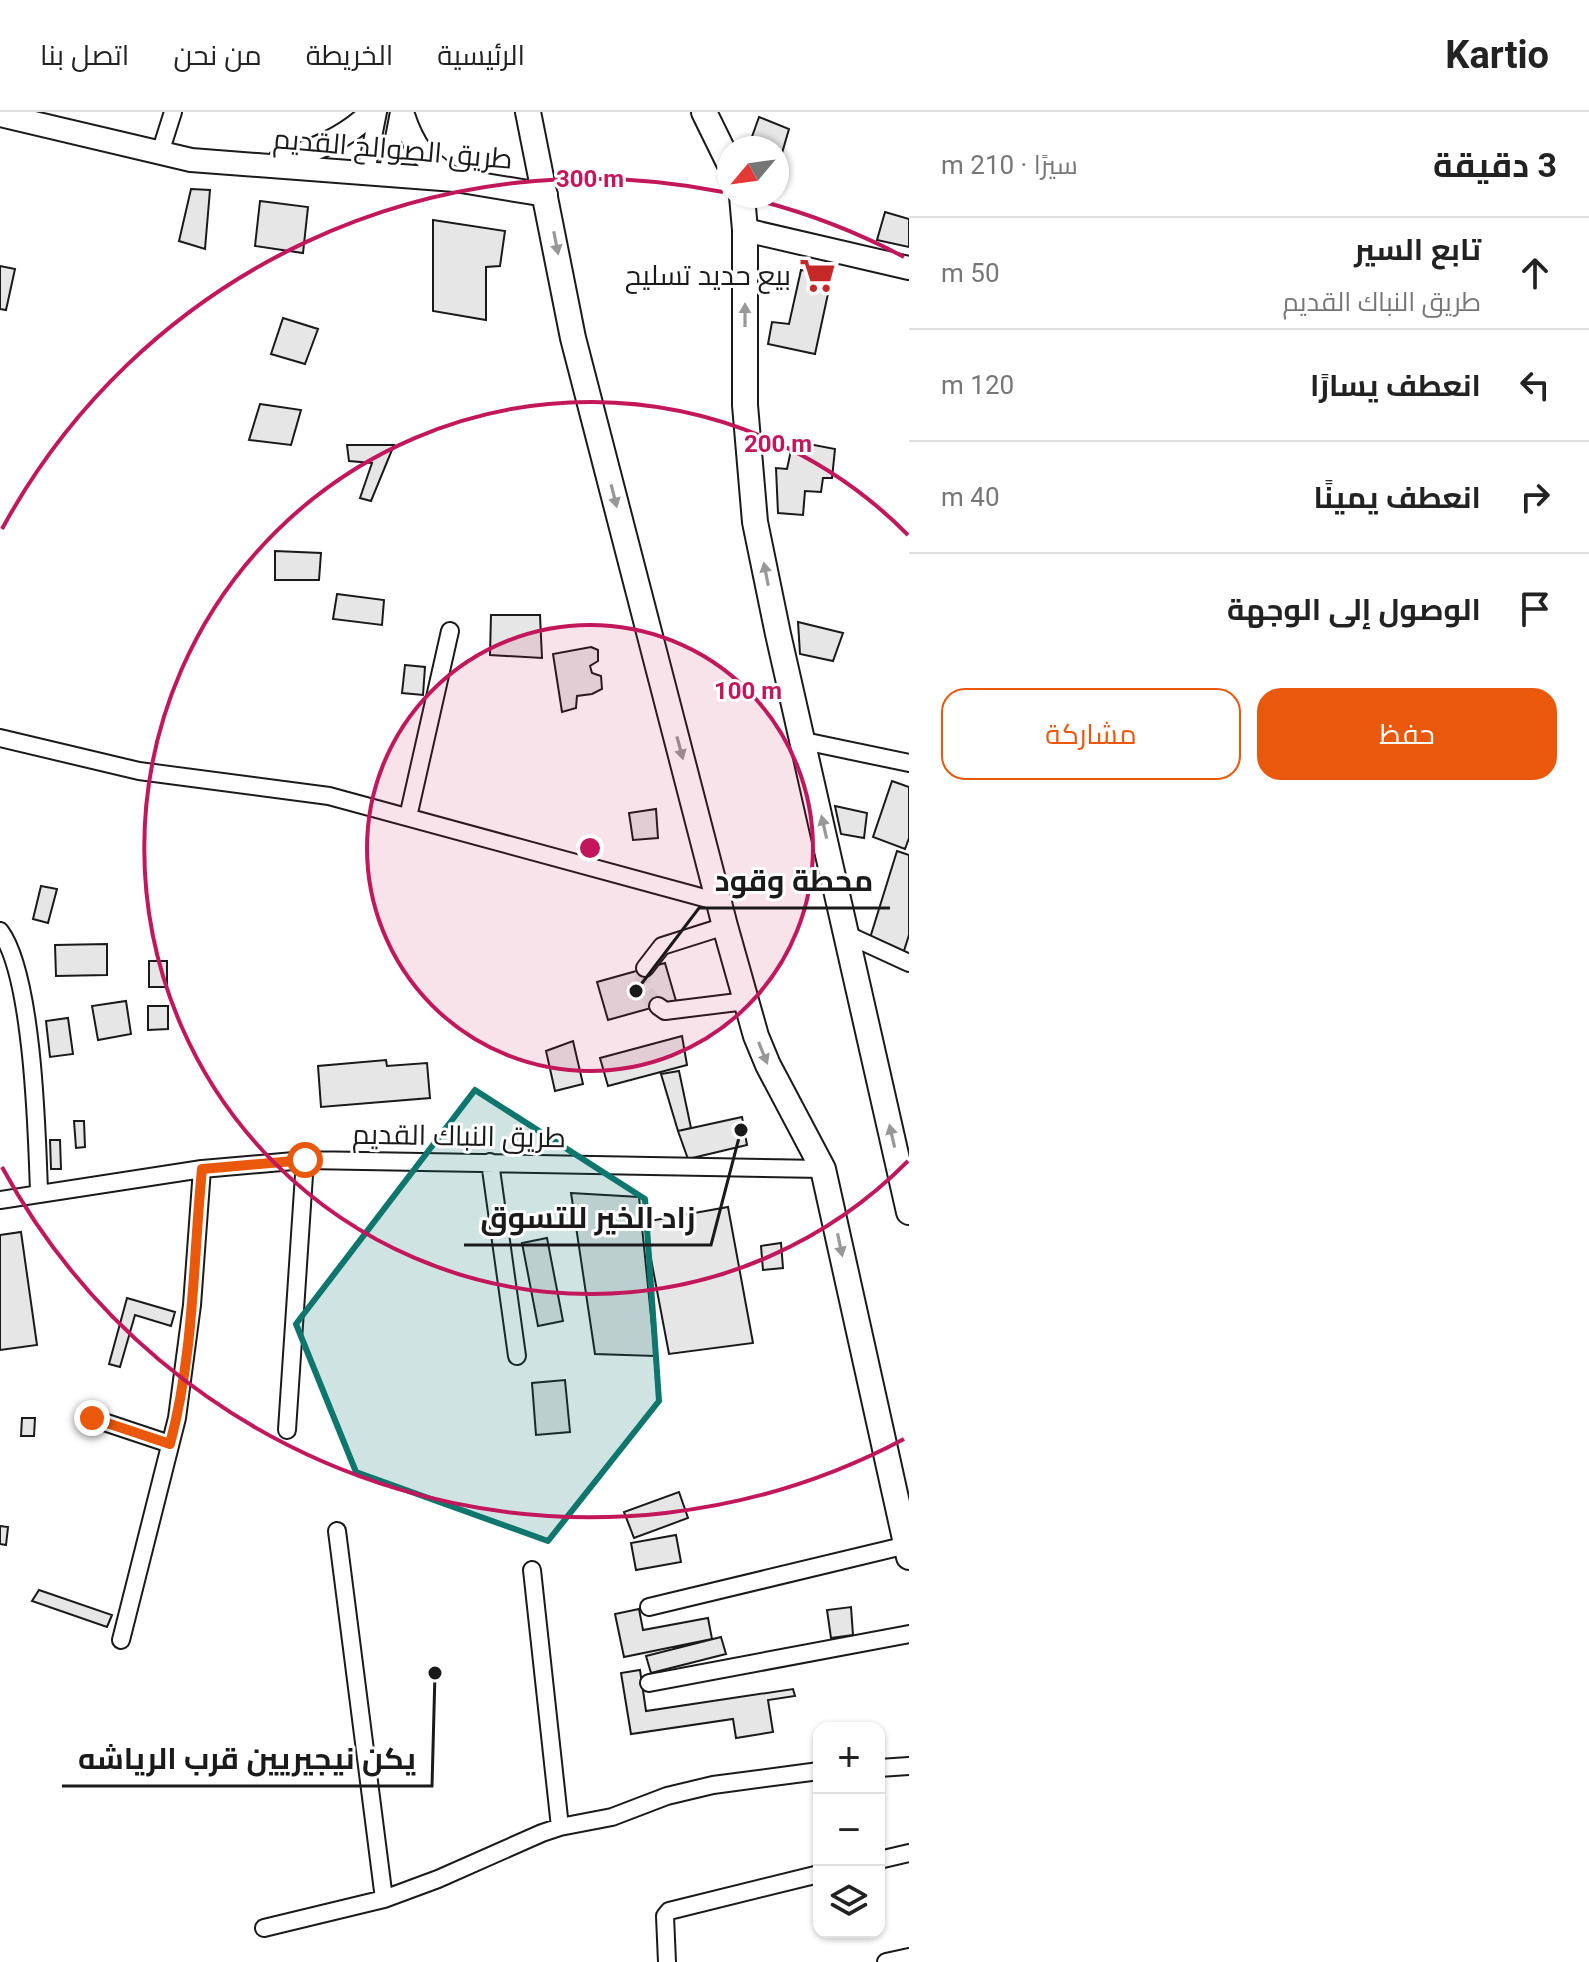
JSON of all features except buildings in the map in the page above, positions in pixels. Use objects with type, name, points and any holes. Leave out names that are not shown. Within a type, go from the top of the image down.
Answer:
[{"type":"highway","points":[[528,112],[573,338],[725,926],[768,1065],[823,1169],[908,1551]]},
{"type":"highway","points":[[704,112],[717,139]]},
{"type":"highway","points":[[743,208],[745,405],[755,522],[909,1212]]},
{"type":"main road","points":[[263,166],[302,154],[343,136],[375,112]]},
{"type":"main road","points":[[400,112],[414,144],[425,159],[455,180]]},
{"type":"main road","name":"طريق الصوالح القديم","points":[[0,115],[191,160],[455,180],[546,195]]},
{"type":"main road","points":[[745,230],[909,268]]},
{"type":"street","points":[[160,153],[173,112]]},
{"type":"street","points":[[375,112],[376,174]]},
{"type":"street","points":[[376,174],[400,112]]},
{"type":"street","points":[[408,817],[450,631]]},
{"type":"street","points":[[0,738],[139,771],[329,796],[719,902]]},
{"type":"street","points":[[804,741],[907,758]]},
{"type":"street","points":[[645,968],[662,946],[725,926]]},
{"type":"street","points":[[0,931],[13,954],[23,1002],[38,1142],[39,1192]]},
{"type":"street","points":[[848,935],[909,963]]},
{"type":"street","points":[[658,1006],[665,1011],[746,1001]]},
{"type":"street","points":[[287,1430],[305,1160]]},
{"type":"street","name":"طريق النباك القديم","points":[[0,1200],[39,1192],[153,1179],[202,1169],[305,1160],[823,1169]]},
{"type":"street","points":[[490,1162],[517,1356]]},
{"type":"street","points":[[121,1640],[177,1418],[192,1305],[202,1169]]},
{"type":"street","points":[[92,1418],[170,1444]]},
{"type":"street","points":[[337,1531],[384,1899]]},
{"type":"street","points":[[649,1607],[908,1551]]},
{"type":"street","points":[[532,1570],[560,1827]]},
{"type":"street","points":[[649,1683],[909,1634]]},
{"type":"street","points":[[885,1768],[909,1766]]},
{"type":"street","points":[[264,1928],[384,1899],[560,1827],[612,1817],[667,1796],[713,1785],[813,1772]]},
{"type":"street","points":[[885,1859],[909,1853]]},
{"type":"street","points":[[667,1962],[665,1916],[669,1911],[813,1875]]},
{"type":"street","points":[[886,1962],[909,1957]]},
{"type":"highlighted area","points":[[475,1090],[645,1199],[659,1401],[548,1541],[356,1472],[296,1324]]},
{"type":"tunnel","points":[[645,968],[645,989],[658,1006]]},
{"type":"place","name":"بيع حديد تسليح","points":[[817,275]]},
{"type":"place","name":"محطة وقود","points":[[636,991]]},
{"type":"place","name":"زاد الخير للتسوق","points":[[741,1130]]},
{"type":"place","name":"يكن نيجيريين قرب الرياشه","points":[[435,1673]]},
{"type":"route","points":[[92,1418],[170,1444],[177,1418],[192,1305],[202,1169],[305,1160]]}]
